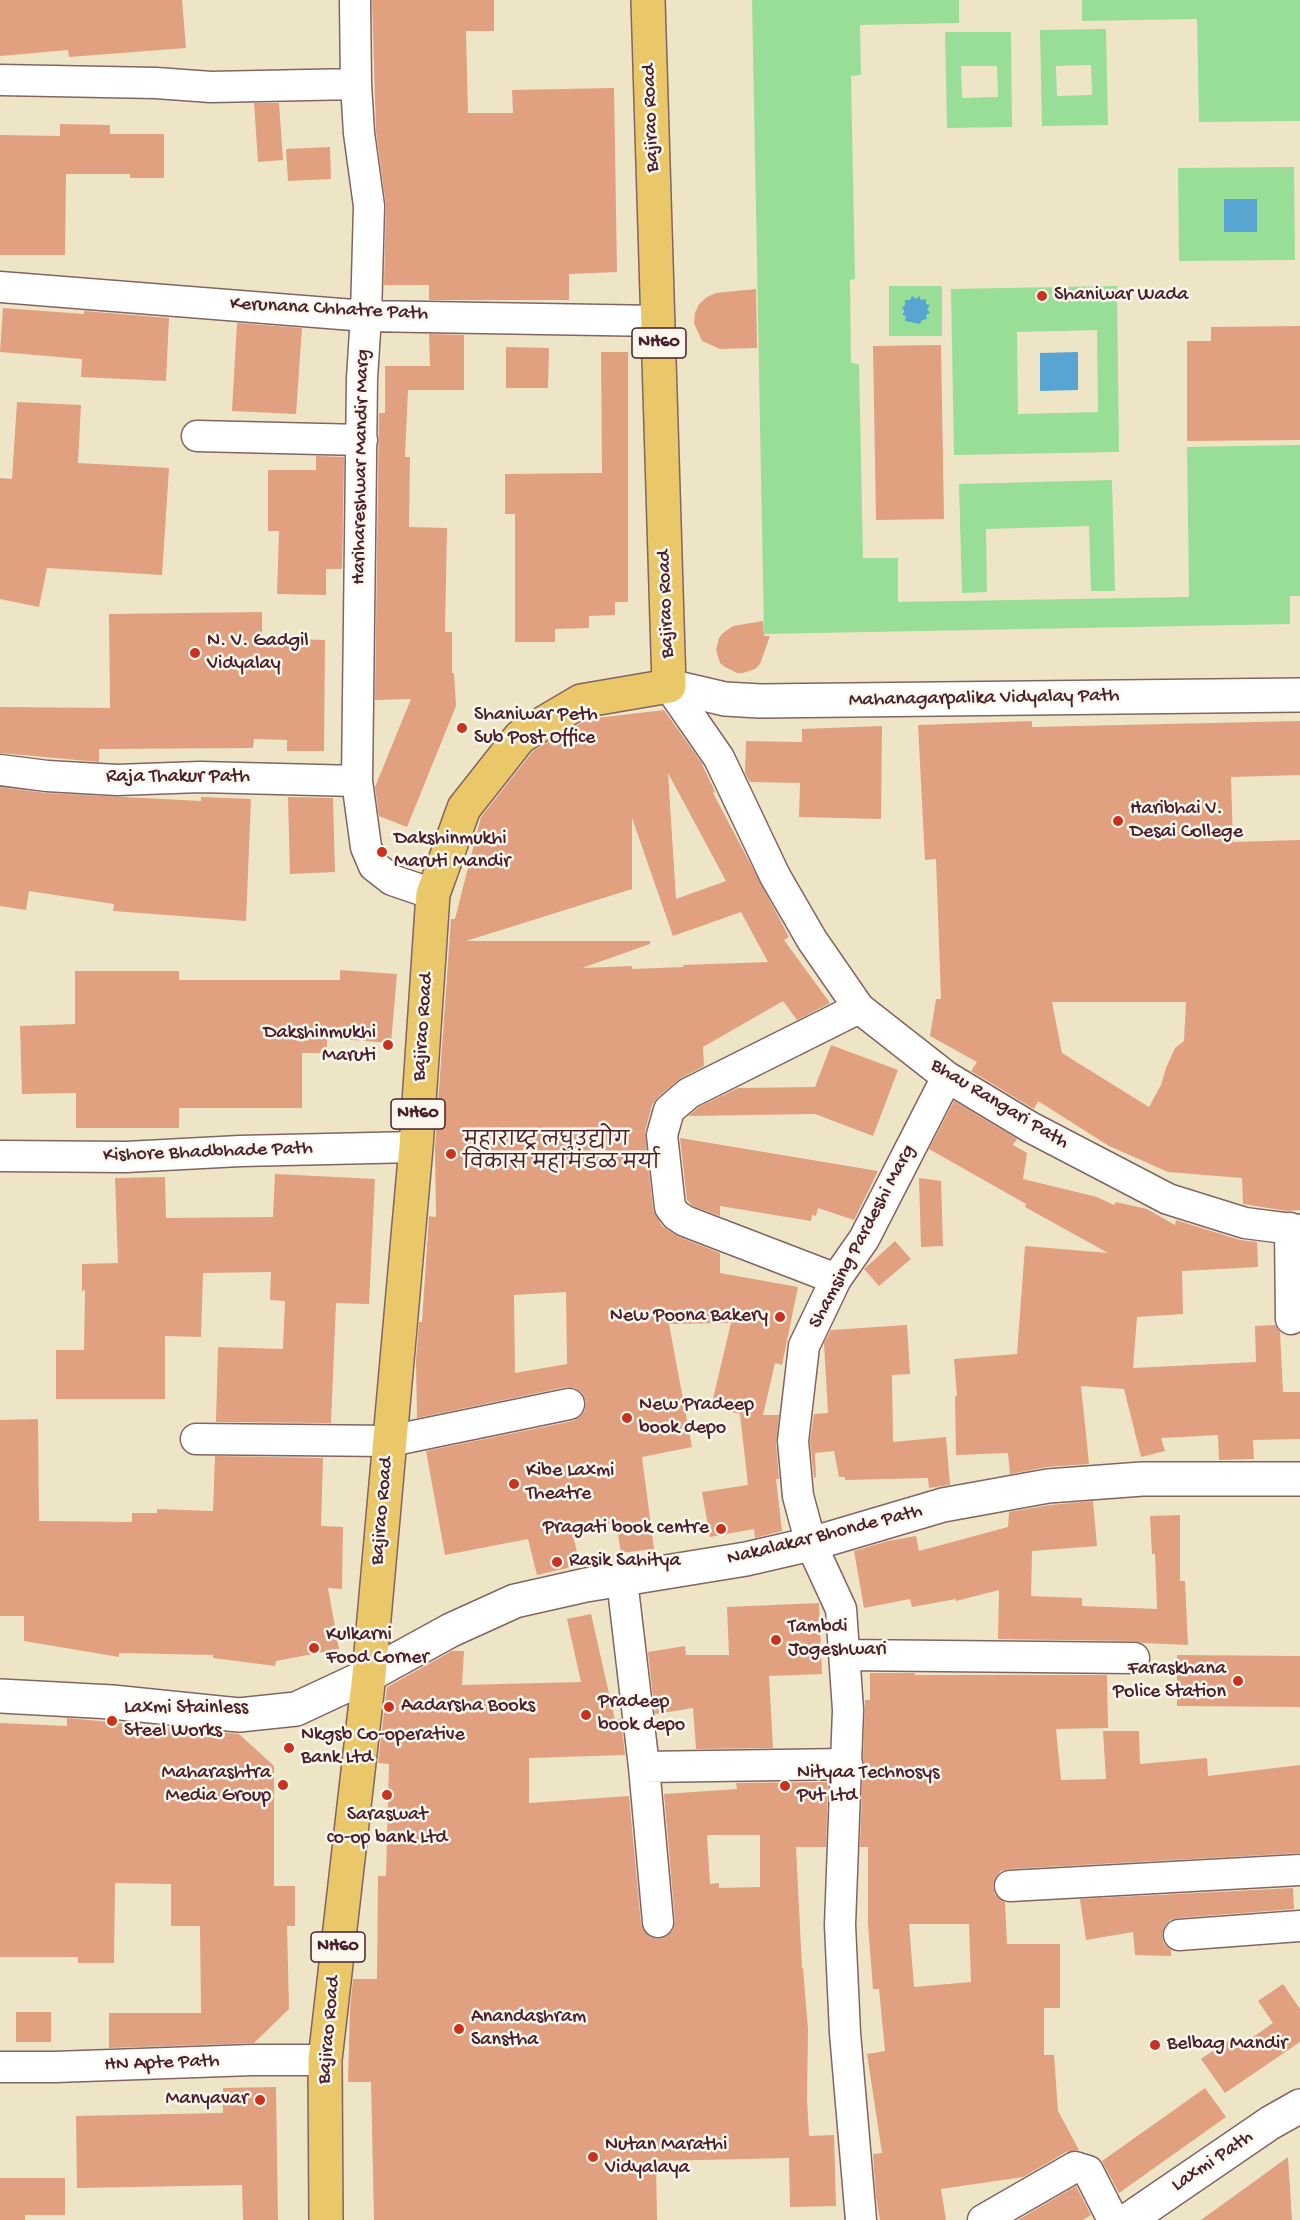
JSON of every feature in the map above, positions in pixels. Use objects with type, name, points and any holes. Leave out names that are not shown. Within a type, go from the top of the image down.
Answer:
[{"type":"highway","name":"Bajirao Road","points":[[326,2220],[325,2060],[369,1675],[416,1147],[433,894],[464,807],[520,737],[581,701],[669,686],[648,0]]},
{"type":"street","name":"Harihareshwar Mandir Marg","points":[[355,0],[359,133],[369,207],[362,378],[357,781],[366,848],[374,866],[392,880],[433,894]]},
{"type":"street","points":[[0,80],[156,83],[211,87],[356,84]]},
{"type":"street","name":"Kerunana Chhatre Path","points":[[0,287],[366,316],[658,321]]},
{"type":"street","points":[[197,436],[362,440]]},
{"type":"street","name":"Mahanagarpalika Vidyalay Path","points":[[669,686],[725,699],[760,701],[1300,695]]},
{"type":"street","name":"Bhau Rangari Path","points":[[669,686],[719,758],[775,876],[812,940],[859,1008],[947,1077],[1030,1127],[1168,1199],[1245,1223],[1295,1229]]},
{"type":"street","name":"Raja Thakur Path","points":[[0,770],[48,776],[117,780],[200,777],[357,781]]},
{"type":"street","points":[[836,1279],[685,1221],[676,1215],[670,1207],[662,1135],[669,1110],[690,1094],[859,1008]]},
{"type":"street","name":"Shamsing Pardeshi Marg","points":[[861,2220],[845,2033],[840,1925],[848,1710],[841,1609],[811,1544],[798,1497],[793,1442],[804,1346],[836,1279],[864,1239],[947,1077]]},
{"type":"street","name":"Kishore Bhadbhade Path","points":[[0,1156],[126,1157],[240,1151],[416,1147]]},
{"type":"street","points":[[1291,1319],[1295,1229]]},
{"type":"street","points":[[196,1439],[390,1441],[569,1404]]},
{"type":"street","name":"Nakalakar Bhonde Path","points":[[0,1696],[112,1702],[239,1715],[296,1709],[369,1675],[451,1630],[515,1601],[811,1544],[943,1505],[1048,1486],[1142,1479],[1300,1479]]},
{"type":"street","points":[[622,1580],[644,1767],[658,1922]]},
{"type":"street","points":[[845,1655],[1134,1658]]},
{"type":"street","points":[[644,1767],[846,1764]]},
{"type":"street","points":[[1010,1886],[1300,1870]]},
{"type":"street","points":[[1179,1935],[1300,1926]]},
{"type":"street","name":"HN Apte Path","points":[[0,2067],[325,2060]]},
{"type":"street","name":"Laxmi Path","points":[[1128,2220],[1270,2123],[1300,2106]]},
{"type":"street","points":[[983,2220],[1075,2167],[1088,2171],[1113,2220]]},
{"type":"green space","points":[[752,0],[959,0],[959,23],[860,25],[861,75],[851,76],[855,279],[850,280],[851,363],[859,364],[863,558],[898,558],[898,602],[1189,597],[1187,447],[1300,445],[1300,596],[1290,596],[1290,624],[764,634]]},
{"type":"green space","points":[[1082,0],[1300,0],[1300,121],[1199,122],[1197,19],[1082,21]]},
{"type":"green space","points":[[1106,29],[1108,125],[1042,126],[1040,30]],"holes":[[[1091,65],[1092,95],[1057,96],[1056,66]]]},
{"type":"green space","points":[[945,32],[1011,32],[1012,127],[947,128]],"holes":[[[961,66],[997,66],[998,97],[962,98]]]},
{"type":"green space","points":[[1294,167],[1295,260],[1179,261],[1178,168]]},
{"type":"green space","points":[[889,286],[942,286],[942,336],[889,336]],"holes":[[[916,299],[926,304],[927,309],[922,320],[916,322],[902,314],[905,305]]]},
{"type":"green space","points":[[1117,286],[1119,452],[954,455],[951,289]],"holes":[[[1097,330],[1098,412],[1018,414],[1017,332]]]},
{"type":"green space","points":[[1112,480],[1115,591],[1091,591],[1089,526],[986,529],[987,592],[962,593],[959,484]]},
{"type":"water","points":[[1224,199],[1257,199],[1257,232],[1224,232]]},
{"type":"water","points":[[912,296],[916,299],[919,296],[921,300],[926,299],[926,304],[930,305],[927,309],[930,313],[926,315],[927,319],[922,320],[920,324],[905,321],[906,316],[902,315],[905,300],[910,300]]},
{"type":"water","points":[[1078,352],[1078,390],[1040,391],[1040,353]]},
{"type":"building","points":[[0,0],[182,0],[186,48],[69,57],[68,50],[0,56]]},
{"type":"building","points":[[372,0],[494,0],[494,31],[466,31],[468,113],[513,113],[512,90],[614,88],[617,272],[569,274],[569,300],[429,300],[429,285],[384,285],[386,206],[376,131]]},
{"type":"building","points":[[254,103],[279,103],[283,160],[258,162]]},
{"type":"building","points":[[60,124],[110,125],[110,134],[164,134],[164,178],[130,178],[130,174],[66,174],[65,255],[0,255],[0,135],[60,136]]},
{"type":"building","points":[[330,147],[331,179],[288,181],[286,149]]},
{"type":"building","points":[[756,289],[757,348],[720,349],[702,341],[694,323],[699,304],[716,293]]},
{"type":"building","points":[[3,308],[84,314],[84,311],[169,318],[166,381],[81,377],[82,359],[0,352]]},
{"type":"building","points":[[237,323],[302,328],[296,414],[232,411]]},
{"type":"building","points":[[1300,326],[1300,440],[1187,441],[1187,341],[1211,341],[1211,327]]},
{"type":"building","points":[[429,334],[464,335],[464,390],[408,390],[405,457],[410,457],[409,527],[447,528],[445,632],[452,632],[452,673],[454,673],[456,706],[407,827],[379,816],[375,787],[411,699],[375,700],[379,413],[385,413],[385,366],[430,366]]},
{"type":"building","points":[[941,345],[944,519],[876,520],[873,346]]},
{"type":"building","points":[[506,347],[549,348],[548,388],[506,388]]},
{"type":"building","points":[[601,352],[628,352],[628,602],[615,602],[615,615],[589,616],[589,628],[555,629],[555,642],[515,642],[515,514],[505,514],[505,474],[602,473]]},
{"type":"building","points":[[17,402],[81,405],[78,463],[169,468],[162,575],[47,568],[39,607],[0,599],[0,478],[12,479]]},
{"type":"building","points":[[316,456],[344,457],[342,569],[326,569],[326,595],[277,594],[279,531],[268,531],[268,470],[316,470]]},
{"type":"building","name":"N. V. Gadgil Vidyalay","points":[[262,612],[262,638],[325,640],[324,751],[287,751],[287,740],[254,739],[253,748],[99,749],[99,762],[0,753],[0,707],[110,708],[109,614]]},
{"type":"building","points":[[763,621],[764,636],[770,636],[760,664],[755,669],[737,673],[720,663],[716,650],[723,633],[733,626]]},
{"type":"building","points":[[664,710],[701,762],[715,792],[713,793],[789,937],[784,940],[830,1003],[797,1020],[783,1001],[703,1047],[704,1066],[681,1078],[658,1097],[652,1105],[645,1131],[653,1209],[662,1226],[679,1237],[720,1253],[720,1273],[798,1287],[782,1365],[775,1363],[763,1415],[779,1415],[776,1443],[779,1479],[776,1479],[782,1531],[755,1538],[754,1529],[710,1537],[702,1492],[748,1485],[740,1414],[711,1407],[731,1323],[669,1324],[692,1447],[642,1457],[654,1549],[621,1553],[616,1522],[572,1531],[580,1565],[537,1575],[528,1539],[445,1555],[426,1451],[573,1421],[585,1410],[586,1401],[582,1393],[575,1388],[566,1387],[417,1418],[416,1360],[419,1322],[422,1322],[429,1216],[436,1217],[435,1147],[451,919],[455,919],[481,817],[533,751],[588,719]],"holes":[[[668,773],[726,881],[676,899]],[[632,818],[673,936],[741,912],[768,962],[632,969],[632,966],[582,968],[650,944],[650,941],[466,941],[632,889]],[[566,1292],[567,1364],[515,1373],[514,1295]]]},
{"type":"building","points":[[1032,721],[1032,727],[1300,721],[1300,775],[1231,777],[1233,842],[1300,840],[1300,1210],[1287,1211],[1243,1204],[1242,1178],[1168,1172],[1109,1146],[1038,1101],[1034,1109],[971,1071],[977,1062],[930,1036],[936,999],[941,999],[936,859],[925,860],[918,725]],"holes":[[[1052,1002],[1186,1002],[1184,1041],[1175,1048],[1161,1085],[1149,1107],[1062,1053]]]},
{"type":"building","points":[[882,726],[881,819],[799,817],[800,783],[750,782],[745,773],[746,741],[802,742],[802,729]]},
{"type":"building","points":[[0,787],[46,793],[201,801],[201,797],[251,799],[246,921],[113,911],[114,904],[29,891],[26,910],[0,906]]},
{"type":"building","points":[[288,797],[333,798],[335,872],[290,874]]},
{"type":"building","points":[[340,970],[397,974],[391,1043],[327,1038],[327,1053],[302,1053],[302,1108],[179,1108],[179,1128],[76,1128],[76,1093],[22,1094],[20,1026],[75,1024],[75,971],[179,971],[179,980],[340,980]]},
{"type":"building","points":[[831,1045],[898,1070],[873,1136],[815,1114],[688,1116],[699,1107],[738,1088],[815,1087]]},
{"type":"building","points":[[954,1101],[1017,1139],[1013,1145],[1027,1153],[1023,1179],[1097,1197],[1114,1205],[1116,1202],[1147,1209],[1175,1225],[1176,1220],[1240,1240],[1257,1242],[1258,1267],[1182,1271],[1183,1314],[1137,1317],[1133,1368],[1256,1362],[1255,1326],[1275,1325],[1280,1332],[1283,1392],[1300,1392],[1300,1439],[1253,1440],[1254,1459],[1219,1460],[1218,1435],[1161,1438],[1165,1451],[1141,1457],[1124,1389],[1081,1386],[1089,1464],[1047,1467],[1010,1474],[1008,1453],[956,1455],[955,1396],[957,1396],[954,1359],[1017,1354],[1025,1246],[1108,1253],[1025,1207],[1026,1204],[929,1149]]},
{"type":"building","points":[[680,1138],[878,1171],[854,1220],[818,1208],[816,1216],[812,1215],[811,1221],[720,1206],[720,1216],[693,1206],[687,1200]]},
{"type":"building","points":[[275,1174],[375,1179],[369,1304],[336,1303],[331,1423],[216,1422],[218,1347],[283,1349],[285,1301],[270,1300],[271,1272],[203,1273],[201,1337],[165,1336],[165,1399],[56,1399],[56,1350],[84,1350],[85,1290],[82,1291],[82,1264],[118,1263],[115,1178],[165,1177],[166,1218],[273,1217]]},
{"type":"building","points":[[919,1178],[941,1181],[943,1246],[921,1247]]},
{"type":"building","points":[[895,1241],[911,1259],[879,1286],[864,1269]]},
{"type":"building","points":[[907,1325],[910,1374],[892,1375],[893,1442],[946,1437],[950,1485],[929,1488],[928,1478],[845,1480],[845,1477],[839,1477],[834,1451],[815,1453],[816,1477],[814,1478],[810,1441],[814,1414],[828,1413],[824,1343],[831,1330]]},
{"type":"building","points":[[38,1419],[39,1521],[132,1522],[132,1513],[157,1513],[157,1509],[213,1511],[215,1456],[323,1458],[321,1526],[343,1527],[342,1589],[328,1588],[339,1649],[276,1661],[275,1666],[213,1658],[213,1655],[119,1653],[119,1657],[24,1641],[24,1616],[0,1616],[0,1420]]},
{"type":"building","points":[[1093,1501],[1097,1546],[1032,1551],[1031,1596],[1082,1598],[1082,1606],[1157,1609],[1155,1554],[1152,1554],[1150,1516],[1180,1515],[1180,1581],[1185,1581],[1188,1645],[1134,1641],[998,1639],[999,1590],[956,1601],[956,1599],[912,1607],[910,1599],[864,1608],[854,1551],[916,1536],[919,1551],[1008,1527],[1009,1512]]},
{"type":"building","points":[[819,1603],[822,1674],[769,1676],[773,1748],[696,1749],[693,1708],[655,1714],[648,1652],[685,1646],[686,1655],[729,1655],[727,1607]]},
{"type":"building","points":[[591,1614],[615,1720],[621,1719],[625,1755],[529,1758],[529,1803],[629,1796],[641,1924],[650,1937],[659,1939],[667,1936],[673,1930],[675,1921],[664,1794],[737,1789],[736,1783],[828,1782],[826,1847],[796,1847],[802,1968],[808,2029],[809,2136],[834,2135],[836,2206],[790,2207],[789,2158],[656,2161],[657,2220],[374,2220],[371,2082],[348,2082],[353,1979],[377,1979],[378,1876],[386,1876],[389,1764],[378,1763],[387,1687],[452,1651],[464,1651],[462,1685],[581,1682],[567,1619]],"holes":[[[707,1835],[760,1835],[760,1887],[719,1888],[719,1883],[710,1884]]]},
{"type":"building","name":"Faraskhana Police Station","points":[[1177,1655],[1300,1656],[1300,1707],[1177,1706]]},
{"type":"building","points":[[870,1673],[1107,1675],[1108,1728],[1056,1729],[1061,1780],[1106,1779],[1103,1731],[1139,1731],[1140,1764],[1207,1758],[1208,1776],[1300,1765],[1300,1853],[1009,1869],[1001,1871],[995,1878],[993,1886],[995,1895],[1005,1902],[1007,1944],[1060,1944],[1060,2008],[1044,2008],[1044,2055],[1054,2055],[1058,2111],[1079,2150],[1066,2152],[1023,2177],[941,2189],[946,2220],[880,2220],[876,2197],[873,2154],[882,2153],[867,2054],[885,2051],[879,1989],[873,1989],[868,1924],[868,1847],[860,1847],[865,1700],[870,1700]],"holes":[[[909,1924],[969,1924],[971,1982],[914,1987]]]},
{"type":"building","points":[[67,1718],[239,1734],[274,1766],[274,1886],[295,1886],[295,1926],[287,1926],[289,2009],[254,2043],[109,2048],[109,2013],[201,2013],[200,1926],[171,1926],[171,1884],[115,1883],[114,1963],[78,1963],[78,1957],[0,1957],[0,1723],[67,1726]]},
{"type":"building","points":[[1293,1888],[1294,1909],[1170,1920],[1164,1927],[1162,1936],[1164,1944],[1171,1950],[1171,1956],[1135,1955],[1133,1932],[1086,1940],[1080,1899]]},
{"type":"building","points":[[1283,1984],[1300,2009],[1300,2042],[1225,2093],[1201,2059],[1232,2038],[1239,2047],[1273,2023],[1258,2001]]},
{"type":"building","points":[[16,2012],[51,2012],[51,2042],[16,2042]]},
{"type":"building","points":[[276,2087],[278,2220],[243,2220],[242,2185],[77,2188],[76,2116],[223,2113],[223,2088]]},
{"type":"building","points":[[1205,2088],[1226,2117],[1119,2193],[1102,2161]]},
{"type":"building","points":[[1288,2157],[1292,2220],[1201,2220]]},
{"type":"building","points":[[0,2178],[65,2178],[65,2215],[25,2215],[25,2220],[0,2220]]},
{"type":"building","points":[[1076,2186],[1091,2215],[1083,2220],[1018,2220]]},
{"type":"place","name":"Shaniwar Wada","points":[[1042,296]]},
{"type":"place","name":"N. V. Gadgil Vidyalay","points":[[195,653]]},
{"type":"place","name":"Shaniwar Peth Sub Post Office","points":[[462,728]]},
{"type":"place","name":"Haribhai V. Desai College","points":[[1118,821]]},
{"type":"place","name":"Dakshinmukhi Maruti Mandir","points":[[382,852]]},
{"type":"place","name":"Dakshinmukhi Maruti","points":[[388,1045]]},
{"type":"place","name":"महाराष्ट्र लघुउद्योग विकास महामंडळ मर्या","points":[[451,1154]]},
{"type":"place","name":"New Poona Bakery","points":[[780,1317]]},
{"type":"place","name":"New Pradeep book depo","points":[[627,1418]]},
{"type":"place","name":"Kibe Laxmi Theatre","points":[[514,1484]]},
{"type":"place","name":"Pragati book centre","points":[[721,1529]]},
{"type":"place","name":"Rasik Sahitya","points":[[557,1562]]},
{"type":"place","name":"Tambdi Jogeshwari","points":[[776,1640]]},
{"type":"place","name":"Kulkarni Food Corner","points":[[314,1648]]},
{"type":"place","name":"Faraskhana Police Station","points":[[1238,1681]]},
{"type":"place","name":"Aadarsha Books","points":[[389,1707]]},
{"type":"place","name":"Pradeep book depo","points":[[586,1715]]},
{"type":"place","name":"Laxmi Stainless Steel Works","points":[[112,1721]]},
{"type":"place","name":"Nkgsb Co-operative Bank Ltd","points":[[289,1748]]},
{"type":"place","name":"Maharashtra Media Group","points":[[283,1785]]},
{"type":"place","name":"Nityaa Technosys Pvt Ltd","points":[[785,1786]]},
{"type":"place","name":"Saraswat co-op bank Ltd","points":[[387,1795]]},
{"type":"place","name":"Anandashram Sanstha","points":[[459,2029]]},
{"type":"place","name":"Belbag Mandir","points":[[1155,2045]]},
{"type":"place","name":"Manyavar","points":[[260,2100]]},
{"type":"place","name":"Nutan Marathi Vidyalaya","points":[[593,2157]]}]
